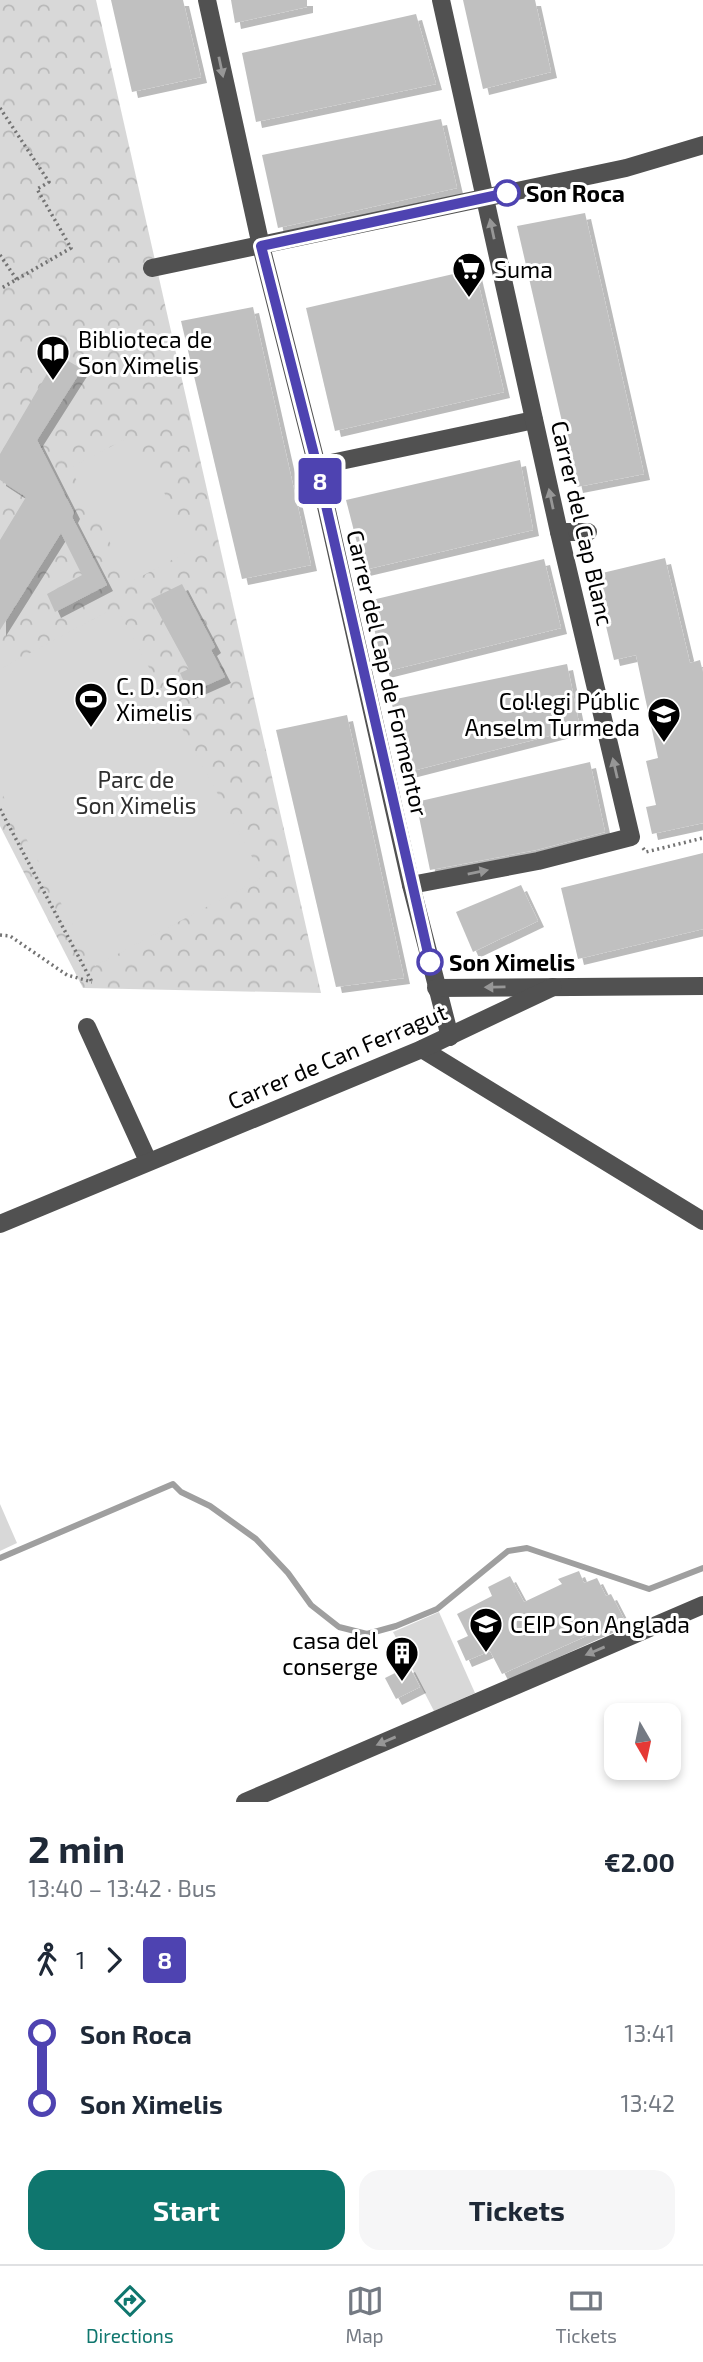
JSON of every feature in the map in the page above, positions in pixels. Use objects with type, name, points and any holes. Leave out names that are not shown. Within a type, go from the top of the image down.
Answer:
[{"type":"street","name":"Carrer del Cap de Formentor","points":[[207,0],[261,246],[317,466],[436,988]]},
{"type":"street","name":"Carrer del Cap Blanc","points":[[441,0],[559,532],[631,837]]},
{"type":"street","points":[[152,268],[626,168],[703,145]]},
{"type":"street","points":[[317,466],[534,420]]},
{"type":"street","points":[[559,532],[588,532]]},
{"type":"street","points":[[411,885],[538,861],[631,837]]},
{"type":"street","name":"Carrer de Can Ferragut","points":[[0,1224],[450,1037],[553,986]]},
{"type":"street","name":"Carrer de Can Ferragut","points":[[436,988],[703,986]]},
{"type":"street","points":[[436,988],[450,1037]]},
{"type":"street","points":[[87,1027],[148,1161]]},
{"type":"street","points":[[422,1049],[703,1221]]},
{"type":"street","points":[[245,1802],[703,1605]]},
{"type":"path","points":[[0,108],[50,182],[37,189],[71,248],[0,289]]},
{"type":"path","points":[[0,255],[17,280]]},
{"type":"path","points":[[0,809],[92,982],[67,975],[10,936],[0,935]]},
{"type":"path","points":[[631,837],[646,852],[703,838]]},
{"type":"green space","name":"Parc de Son Ximelis","points":[[0,0],[96,0],[321,993],[83,988],[0,826]]},
{"type":"green space","points":[[133,435],[194,548],[131,582],[70,468]]},
{"type":"green space","name":"C. D. Son Ximelis","points":[[116,607],[263,877],[95,966],[0,790],[0,669]]},
{"type":"green space","points":[[0,1504],[17,1543],[0,1551]]},
{"type":"green space","points":[[439,1612],[475,1693],[434,1711],[393,1632]]},
{"type":"building","points":[[111,0],[183,0],[201,77],[132,92]]},
{"type":"building","points":[[231,0],[307,0],[307,7],[235,23]]},
{"type":"building","points":[[463,0],[535,0],[551,72],[483,89]]},
{"type":"building","points":[[416,14],[436,84],[256,122],[242,53]]},
{"type":"building","points":[[441,119],[457,188],[278,228],[262,155]]},
{"type":"building","points":[[585,213],[644,474],[577,487],[517,226]]},
{"type":"building","points":[[475,269],[504,392],[335,431],[306,308]]},
{"type":"building","points":[[253,307],[311,565],[242,579],[181,321]]},
{"type":"building","points":[[58,355],[82,369],[37,440],[107,585],[55,612],[47,594],[82,575],[61,533],[0,630],[0,540],[26,497],[0,480],[0,454]]},
{"type":"building","points":[[520,460],[533,530],[364,570],[346,500]]},
{"type":"building","points":[[665,558],[690,663],[700,660],[703,672],[703,823],[652,834],[646,807],[656,805],[646,761],[658,758],[636,655],[614,660],[594,575]]},
{"type":"building","points":[[544,559],[561,628],[384,672],[368,601]]},
{"type":"building","points":[[182,584],[215,647],[211,650],[225,677],[189,693],[180,673],[189,669],[151,599]]},
{"type":"building","points":[[567,664],[580,728],[408,772],[391,700]]},
{"type":"building","points":[[347,715],[404,978],[336,987],[276,730]]},
{"type":"building","points":[[590,762],[605,832],[536,850],[430,870],[416,802]]},
{"type":"building","points":[[703,853],[703,929],[578,959],[561,888]]},
{"type":"building","points":[[521,885],[538,921],[473,952],[456,912]]},
{"type":"building","name":"CEIP Son Anglada","points":[[579,1571],[584,1583],[597,1578],[606,1596],[611,1594],[624,1619],[502,1674],[490,1651],[466,1661],[457,1641],[468,1636],[457,1614],[492,1596],[488,1587],[510,1576],[524,1602],[562,1584],[558,1579]]},
{"type":"building","name":"casa del conserge","points":[[409,1666],[420,1687],[396,1699],[385,1678]]},
{"type":"waterway","points":[[0,1558],[173,1484],[181,1492],[210,1506],[256,1539],[288,1573],[311,1605],[339,1627],[367,1634],[396,1626],[437,1609],[508,1551],[527,1548],[649,1589],[703,1568]]},
{"type":"bus line","name":"8","points":[[430,962],[317,466],[261,246],[507,193]]},
{"type":"place","name":"Son Roca","points":[[507,193]]},
{"type":"place","name":"Suma","points":[[469,299]]},
{"type":"place","name":"Biblioteca de Son Ximelis","points":[[53,382]]},
{"type":"place","name":"C. D. Son Ximelis","points":[[91,729]]},
{"type":"place","name":"Col·legi Públic Anselm Turmeda","points":[[664,744]]},
{"type":"place","name":"Son Ximelis","points":[[430,962]]},
{"type":"place","name":"CEIP Son Anglada","points":[[486,1654]]},
{"type":"place","name":"casa del conserge","points":[[402,1683]]}]
